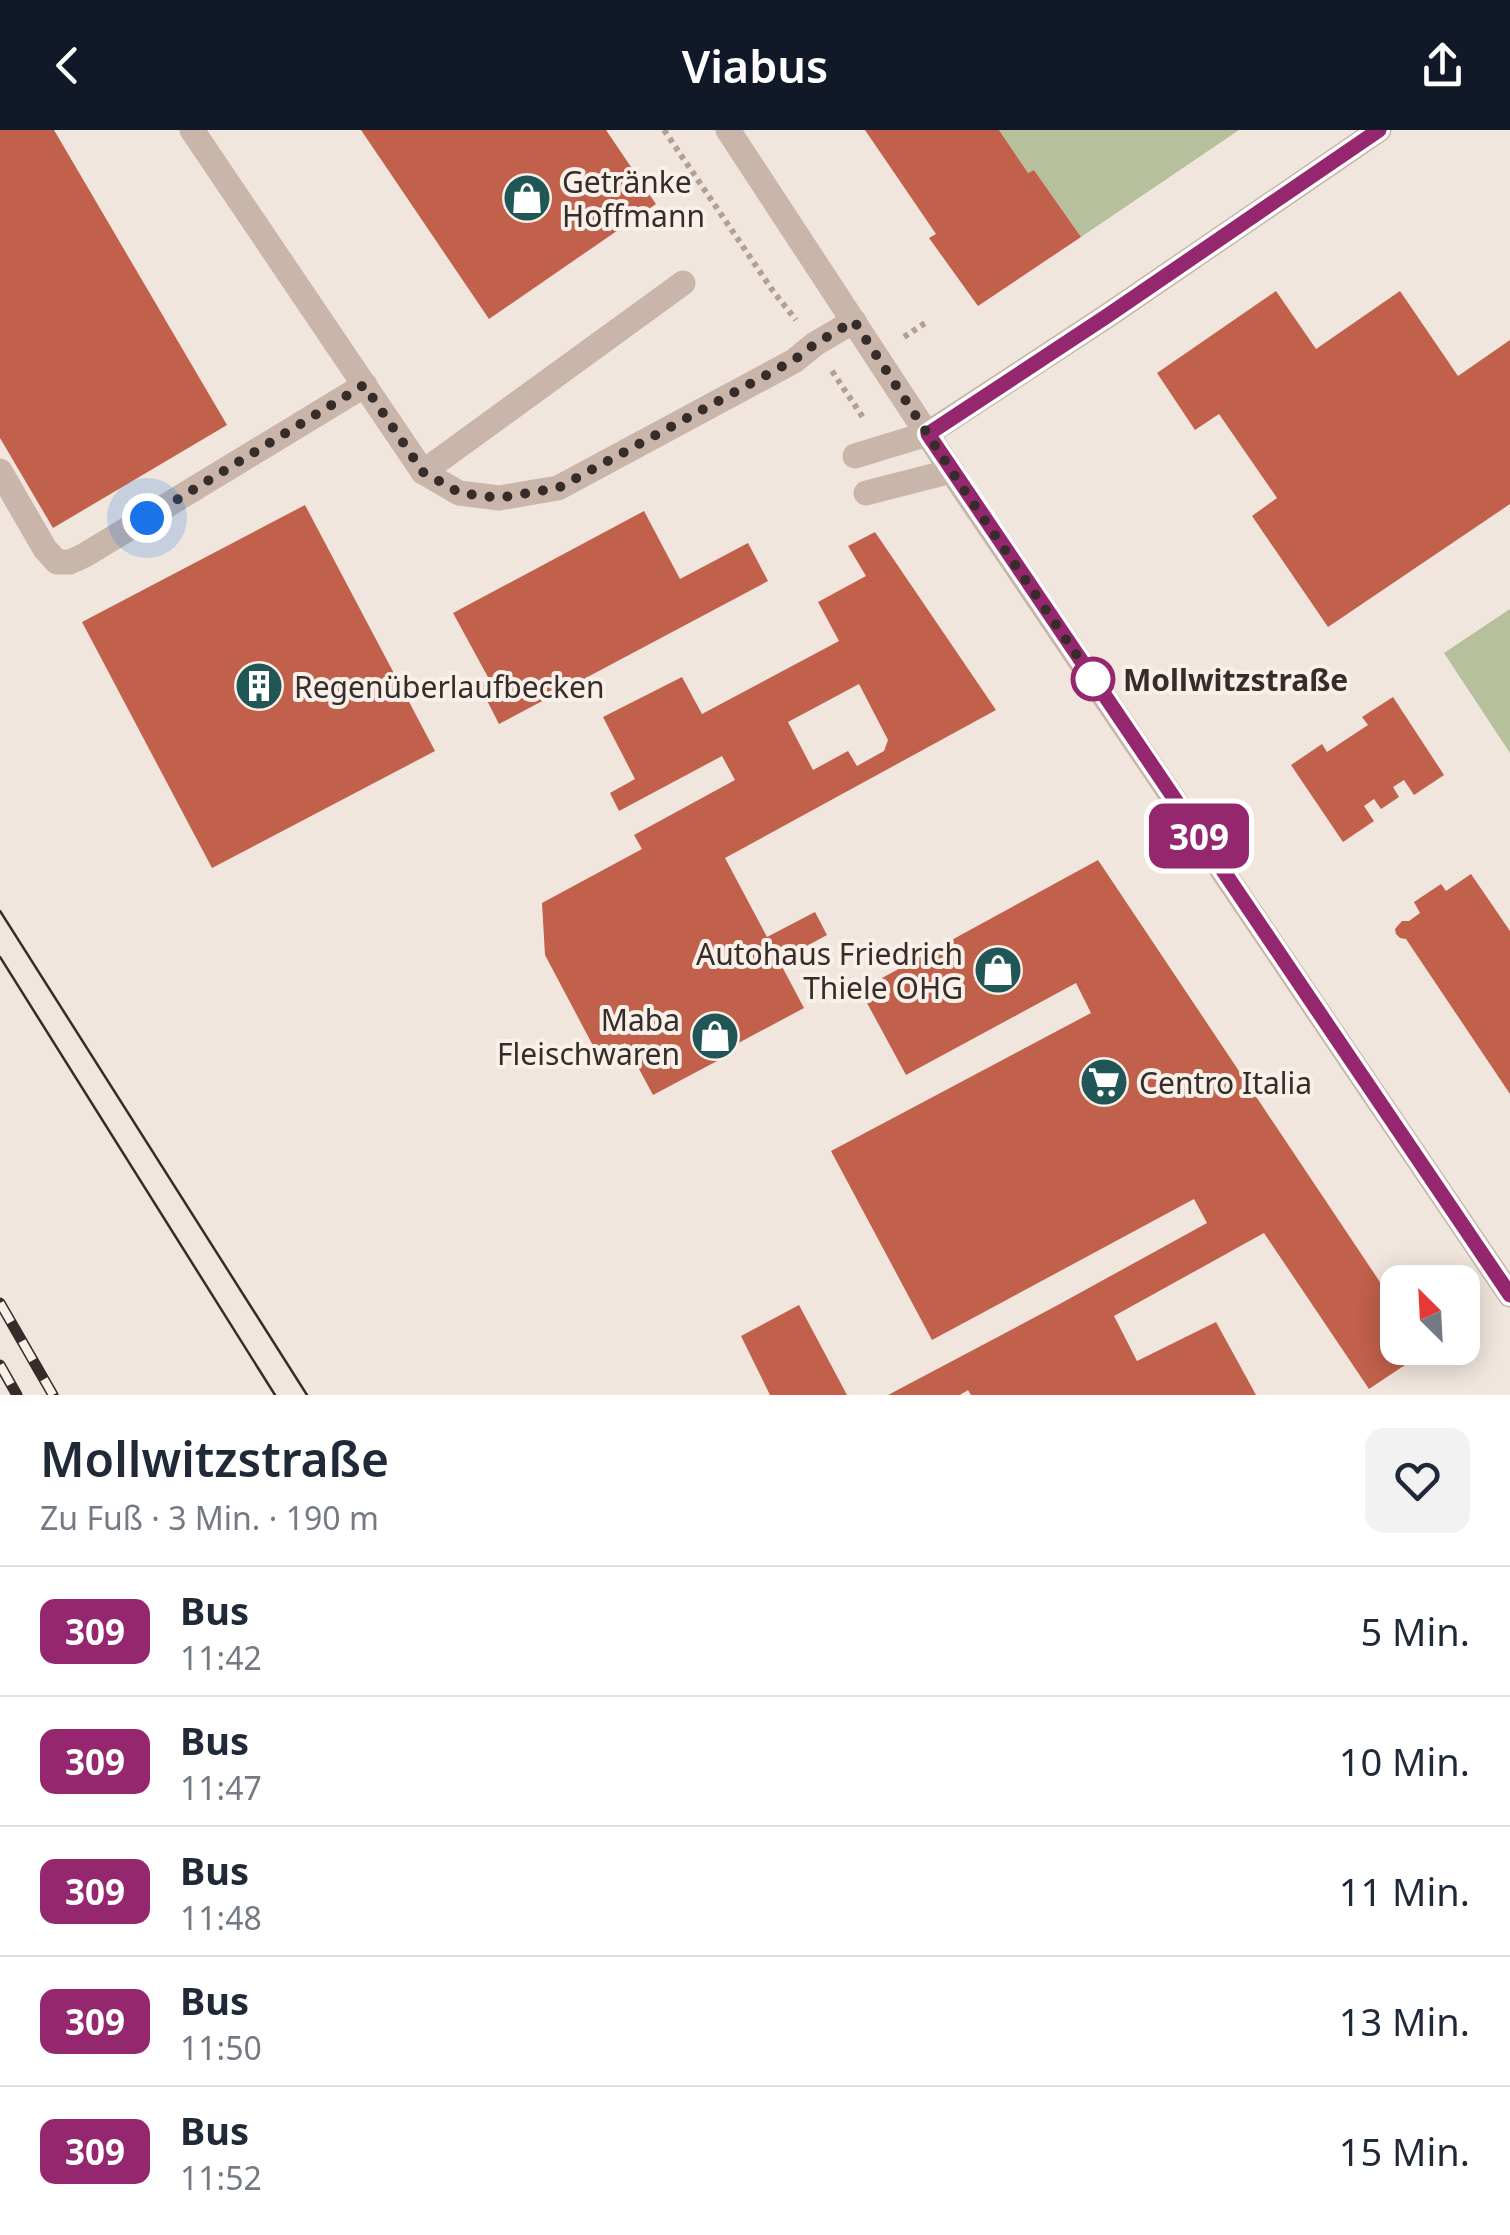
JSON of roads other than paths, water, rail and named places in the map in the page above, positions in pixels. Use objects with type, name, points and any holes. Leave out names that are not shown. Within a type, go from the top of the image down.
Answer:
[{"type":"street","points":[[192,130],[423,472],[460,493],[499,498],[558,488],[794,360],[854,321]]},
{"type":"street","points":[[728,130],[952,471],[1510,1296]]},
{"type":"street","points":[[854,456],[928,434],[1379,130]]},
{"type":"street","points":[[423,472],[683,283]]},
{"type":"street","points":[[0,472],[46,550],[57,562],[70,562],[364,385]]},
{"type":"street","points":[[866,493],[952,471]]},
{"type":"tram line","points":[[0,911],[307,1395]]},
{"type":"tram line","points":[[0,957],[275,1395]]},
{"type":"railway","points":[[0,1303],[53,1395]]},
{"type":"railway","points":[[0,1365],[17,1395]]},
{"type":"place","name":"Getränke Hoffmann","points":[[527,198]]},
{"type":"place","name":"Mollwitzstraße","points":[[1093,679]]},
{"type":"place","name":"Regenüberlaufbecken","points":[[259,686]]},
{"type":"place","name":"Autohaus Friedrich Thiele OHG","points":[[998,970]]},
{"type":"place","name":"Maba Fleischwaren","points":[[715,1036]]},
{"type":"place","name":"Centro Italia","points":[[1104,1082]]}]
